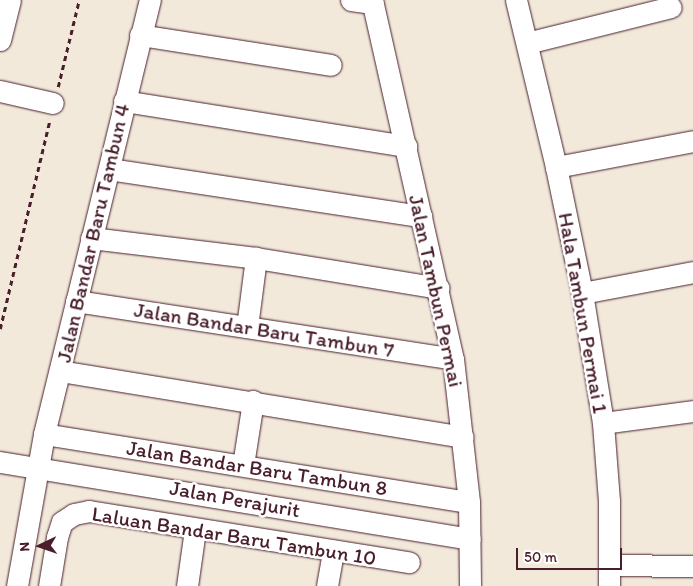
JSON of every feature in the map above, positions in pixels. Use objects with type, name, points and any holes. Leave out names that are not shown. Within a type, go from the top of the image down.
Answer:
[{"type":"street","name":"Jalan Bandar Baru Tambun 4","points":[[17,586],[44,434],[150,0]]},
{"type":"street","points":[[351,0],[373,2]]},
{"type":"street","name":"Hala Tambun Permai 1","points":[[516,0],[556,167],[582,293],[603,423],[609,576]]},
{"type":"street","name":"Jalan Tambun Permai","points":[[373,2],[439,288],[453,359],[469,502],[470,586]]},
{"type":"street","points":[[0,40],[6,5]]},
{"type":"street","points":[[527,43],[670,7]]},
{"type":"street","points":[[140,35],[331,65]]},
{"type":"street","points":[[0,91],[54,103]]},
{"type":"street","points":[[124,101],[406,146]]},
{"type":"street","points":[[556,167],[693,141]]},
{"type":"street","points":[[109,169],[421,216]]},
{"type":"street","points":[[91,238],[256,258],[439,288]]},
{"type":"street","points":[[247,327],[256,258]]},
{"type":"street","points":[[582,293],[693,272]]},
{"type":"street","name":"Jalan Bandar Baru Tambun 7","points":[[76,301],[453,359]]},
{"type":"street","points":[[60,371],[463,436]]},
{"type":"street","points":[[243,465],[253,402]]},
{"type":"street","points":[[603,423],[693,411]]},
{"type":"street","name":"Jalan Bandar Baru Tambun 8","points":[[44,434],[469,502]]},
{"type":"street","name":"Jalan Perajurit","points":[[0,462],[470,539]]},
{"type":"street","name":"Laluan Bandar Baru Tambun 10","points":[[49,586],[57,537],[62,522],[74,514],[89,512],[409,562]]},
{"type":"street","points":[[186,586],[195,530]]},
{"type":"street","points":[[327,586],[333,551]]},
{"type":"street","points":[[609,576],[693,566]]},
{"type":"path","points":[[0,329],[79,0]]}]
